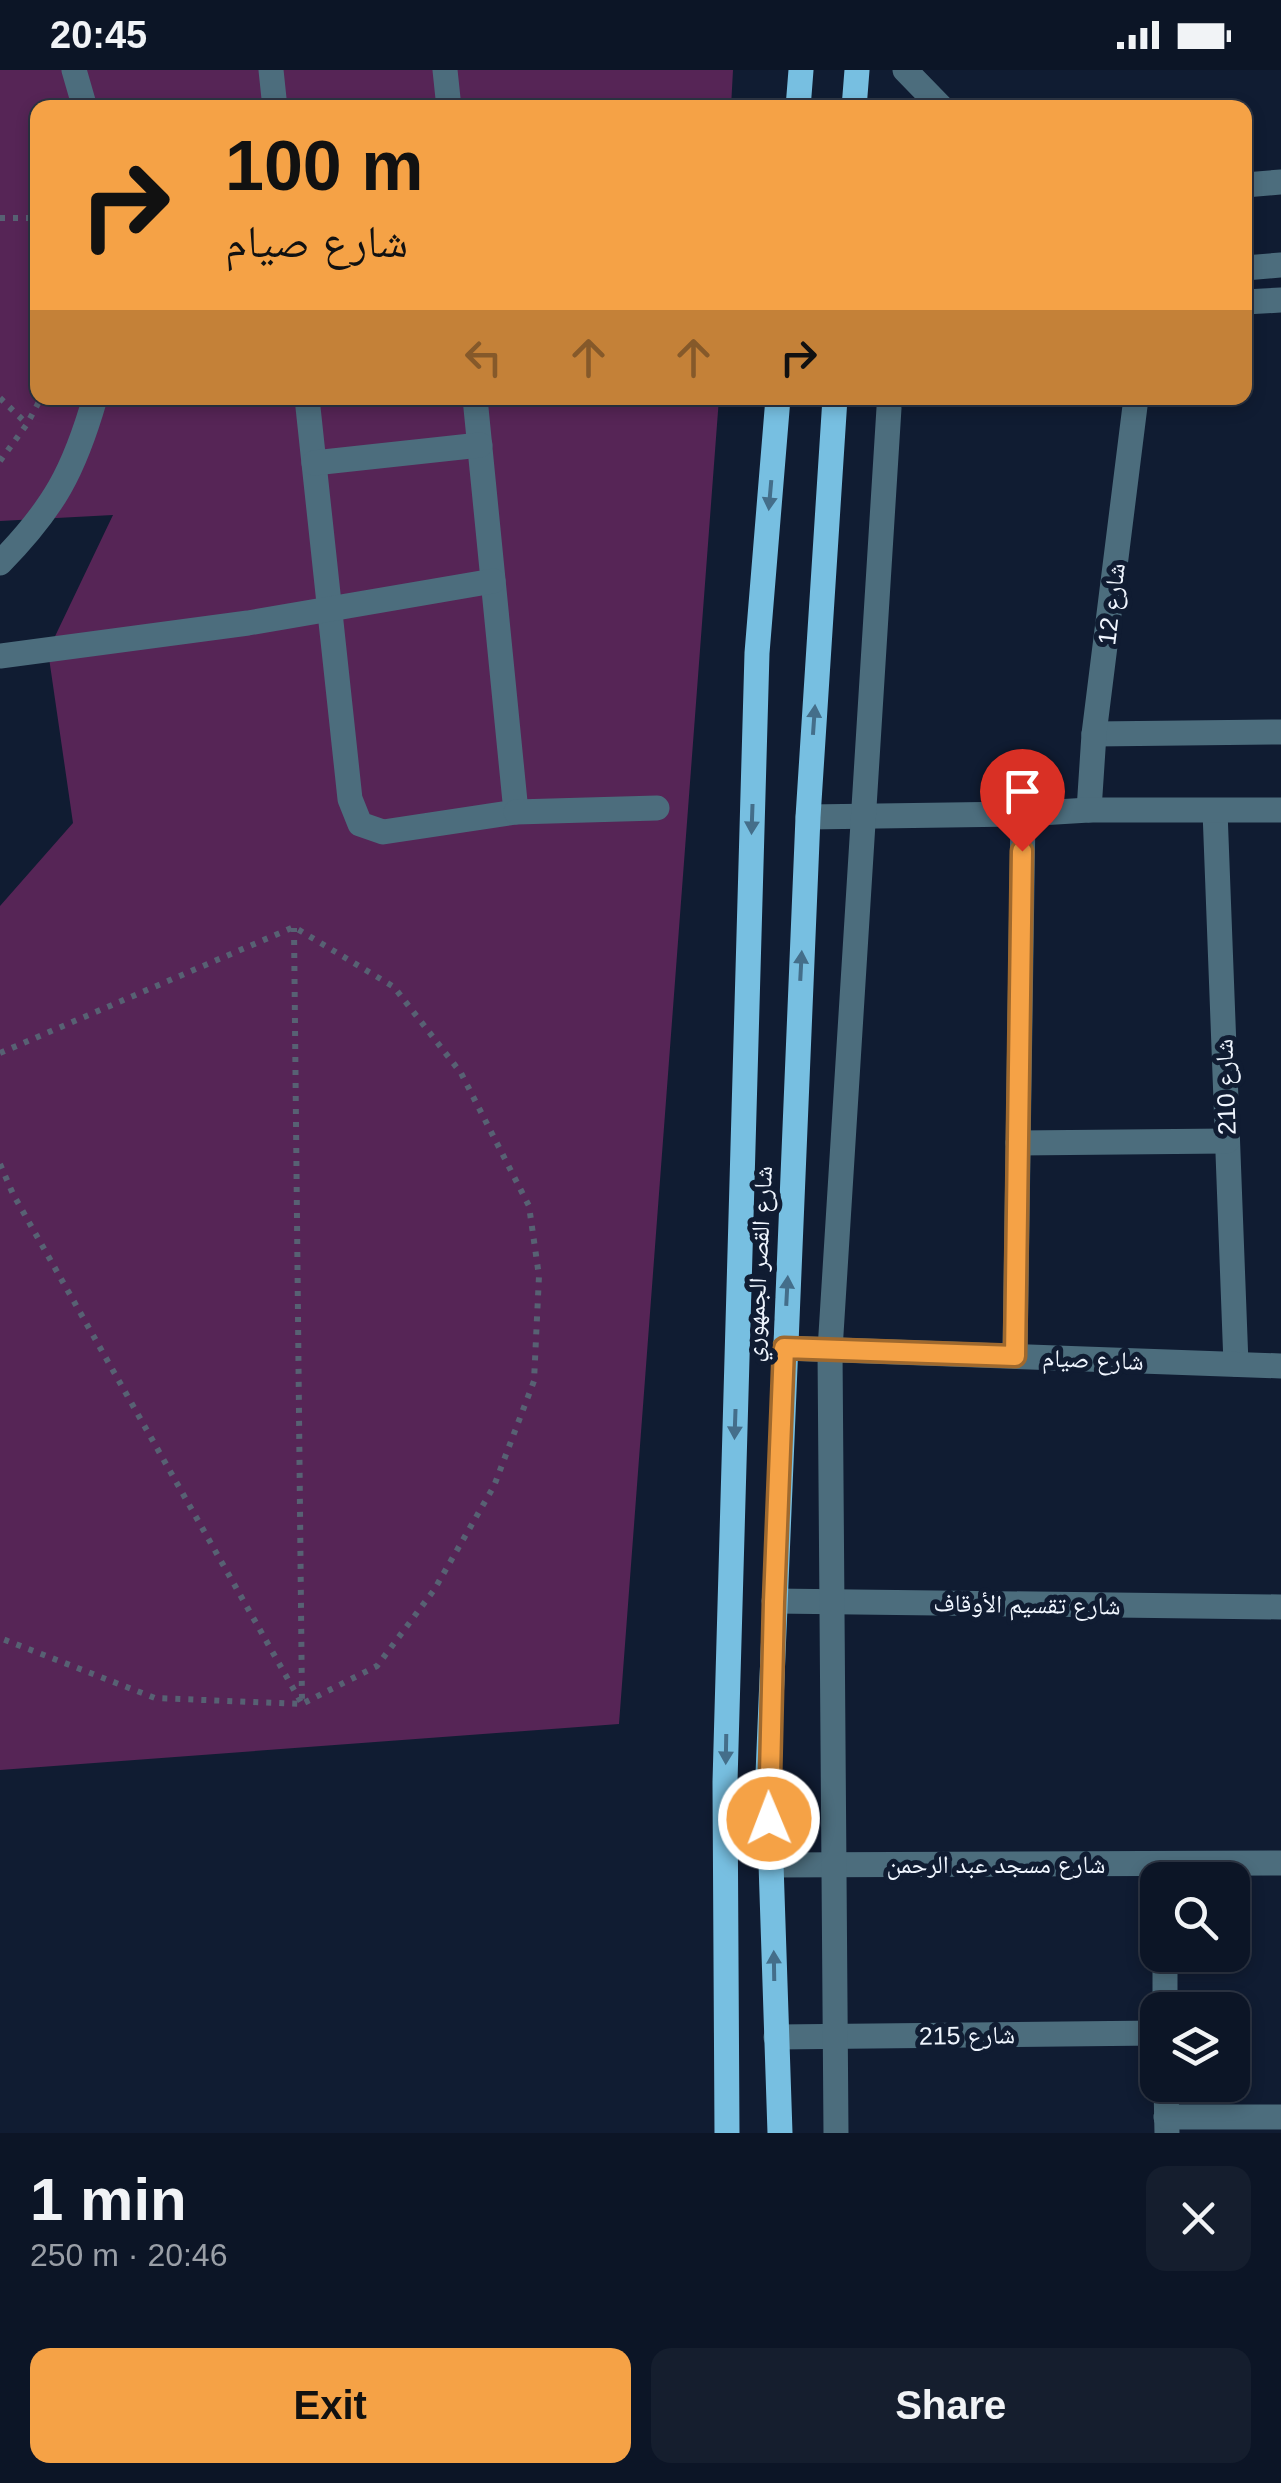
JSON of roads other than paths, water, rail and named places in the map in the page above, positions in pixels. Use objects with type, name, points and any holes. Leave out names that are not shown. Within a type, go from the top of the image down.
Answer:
[{"type":"main road","points":[[799,100],[801,70]]},
{"type":"main road","points":[[855,100],[857,70]]},
{"type":"main road","name":"شارع القصر الجمهوري","points":[[727,2133],[725,1768],[757,653],[777,405]]},
{"type":"main road","name":"شارع القصر الجمهوري","points":[[780,2133],[768,1774],[808,818],[836,405]]},
{"type":"street","points":[[74,70],[83,100]]},
{"type":"street","points":[[271,70],[274,100]]},
{"type":"street","points":[[445,70],[448,100]]},
{"type":"street","points":[[905,70],[935,100]]},
{"type":"street","points":[[1252,184],[1281,182]]},
{"type":"street","points":[[1252,267],[1281,265]]},
{"type":"street","points":[[1252,302],[1281,300]]},
{"type":"street","points":[[0,564],[38,524],[63,484],[94,405]]},
{"type":"street","points":[[307,405],[350,799],[360,824],[383,832],[516,812],[657,808]]},
{"type":"street","points":[[476,405],[516,812]]},
{"type":"street","name":"شارع 12","points":[[1089,810],[1094,734],[1135,405]]},
{"type":"street","points":[[836,2133],[830,1350],[889,408]]},
{"type":"street","points":[[314,463],[480,445]]},
{"type":"street","points":[[0,656],[329,609],[493,580]]},
{"type":"street","points":[[1094,734],[1281,732]]},
{"type":"street","points":[[808,818],[1089,810],[1281,810]]},
{"type":"street","name":"شارع 210","points":[[1214,811],[1236,1364]]},
{"type":"street","points":[[1015,1356],[1022,814]]},
{"type":"street","points":[[1018,1143],[1227,1141]]},
{"type":"street","name":"شارع صيام","points":[[784,1348],[1281,1366]]},
{"type":"street","name":"شارع تقسيم الأوقاف","points":[[774,1602],[1281,1608]]},
{"type":"street","name":"شارع مسجد عبد الرحمن","points":[[1250,1865],[1281,1863]]},
{"type":"street","name":"شارع مسجد عبد الرحمن","points":[[772,1864],[1140,1871]]},
{"type":"street","name":"شارع 215","points":[[776,2036],[1140,2033]]},
{"type":"street","points":[[1166,2125],[1281,2117]]}]
